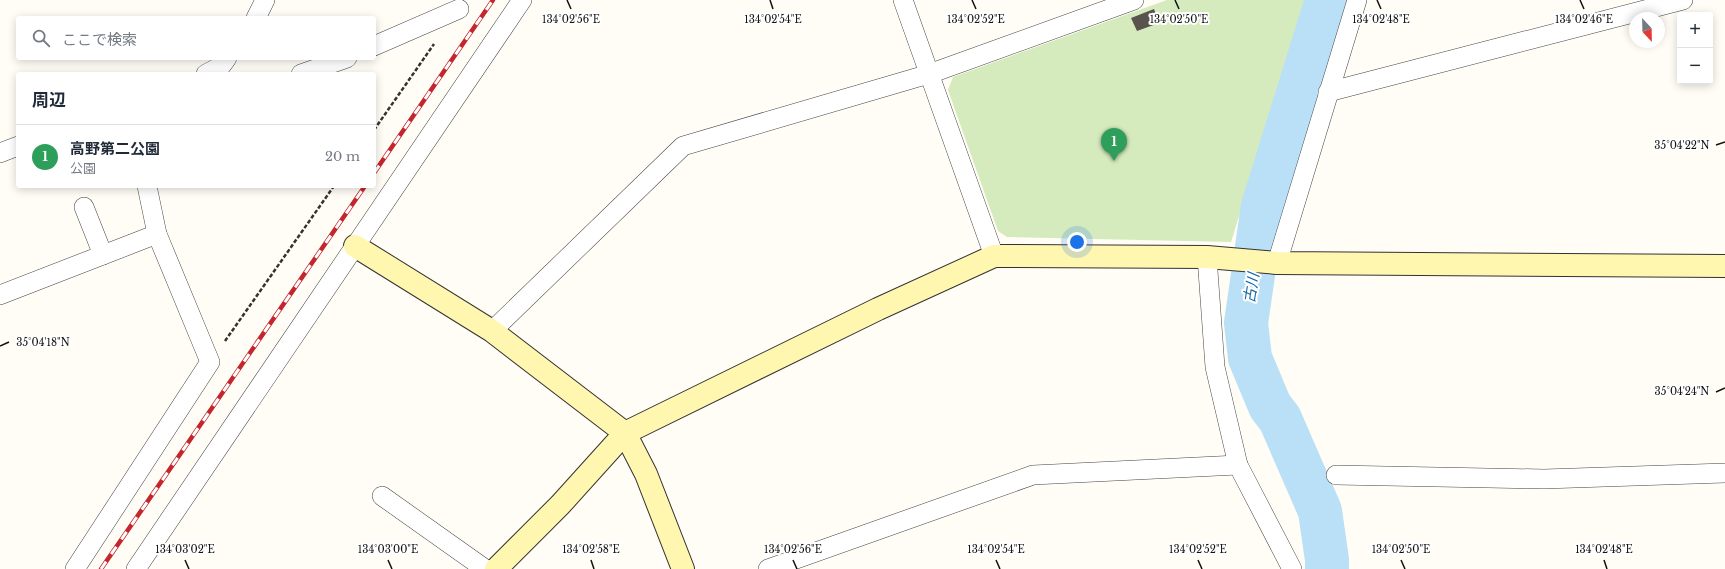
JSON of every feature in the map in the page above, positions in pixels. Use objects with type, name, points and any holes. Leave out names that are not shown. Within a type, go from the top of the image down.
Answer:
[{"type":"street","points":[[257,16],[265,0]]},
{"type":"street","points":[[136,569],[522,0]]},
{"type":"street","points":[[903,0],[994,256]]},
{"type":"street","points":[[492,331],[683,146],[929,74],[1134,0]]},
{"type":"street","points":[[1277,263],[1357,0]]},
{"type":"street","points":[[1328,92],[1683,0]]},
{"type":"street","points":[[376,45],[459,9]]},
{"type":"street","points":[[210,72],[221,66],[226,60]]},
{"type":"street","points":[[307,72],[341,60]]},
{"type":"street","points":[[0,153],[16,147]]},
{"type":"street","points":[[75,569],[210,362],[158,234],[147,188]]},
{"type":"street","points":[[84,207],[103,255]]},
{"type":"street","points":[[0,295],[158,234]]},
{"type":"street","points":[[355,246],[492,331],[626,433],[646,474],[684,569]]},
{"type":"street","points":[[496,569],[560,505],[626,433],[878,309],[994,256],[1207,257],[1277,263],[1725,266]]},
{"type":"street","points":[[1207,257],[1215,367],[1238,465],[1292,569]]},
{"type":"street","points":[[768,569],[1033,475],[1238,465]]},
{"type":"street","points":[[1336,475],[1544,479],[1725,473]]},
{"type":"street","points":[[382,496],[485,569]]},
{"type":"path","points":[[376,127],[436,41]]},
{"type":"path","points":[[210,362],[333,188]]},
{"type":"green space","points":[[1167,0],[1306,0],[1231,242],[1007,237],[998,231],[948,90],[953,77]]},
{"type":"building","points":[[1154,9],[1159,23],[1137,31],[1131,18]]},
{"type":"waterway","name":"古川","points":[[1327,0],[1263,206],[1246,323],[1250,358],[1270,406],[1280,419],[1320,511],[1327,569]]},
{"type":"railway","points":[[376,170],[493,0]]},
{"type":"railway","points":[[101,569],[364,188]]},
{"type":"place","name":"高野第二公園","points":[[1114,161]]}]
